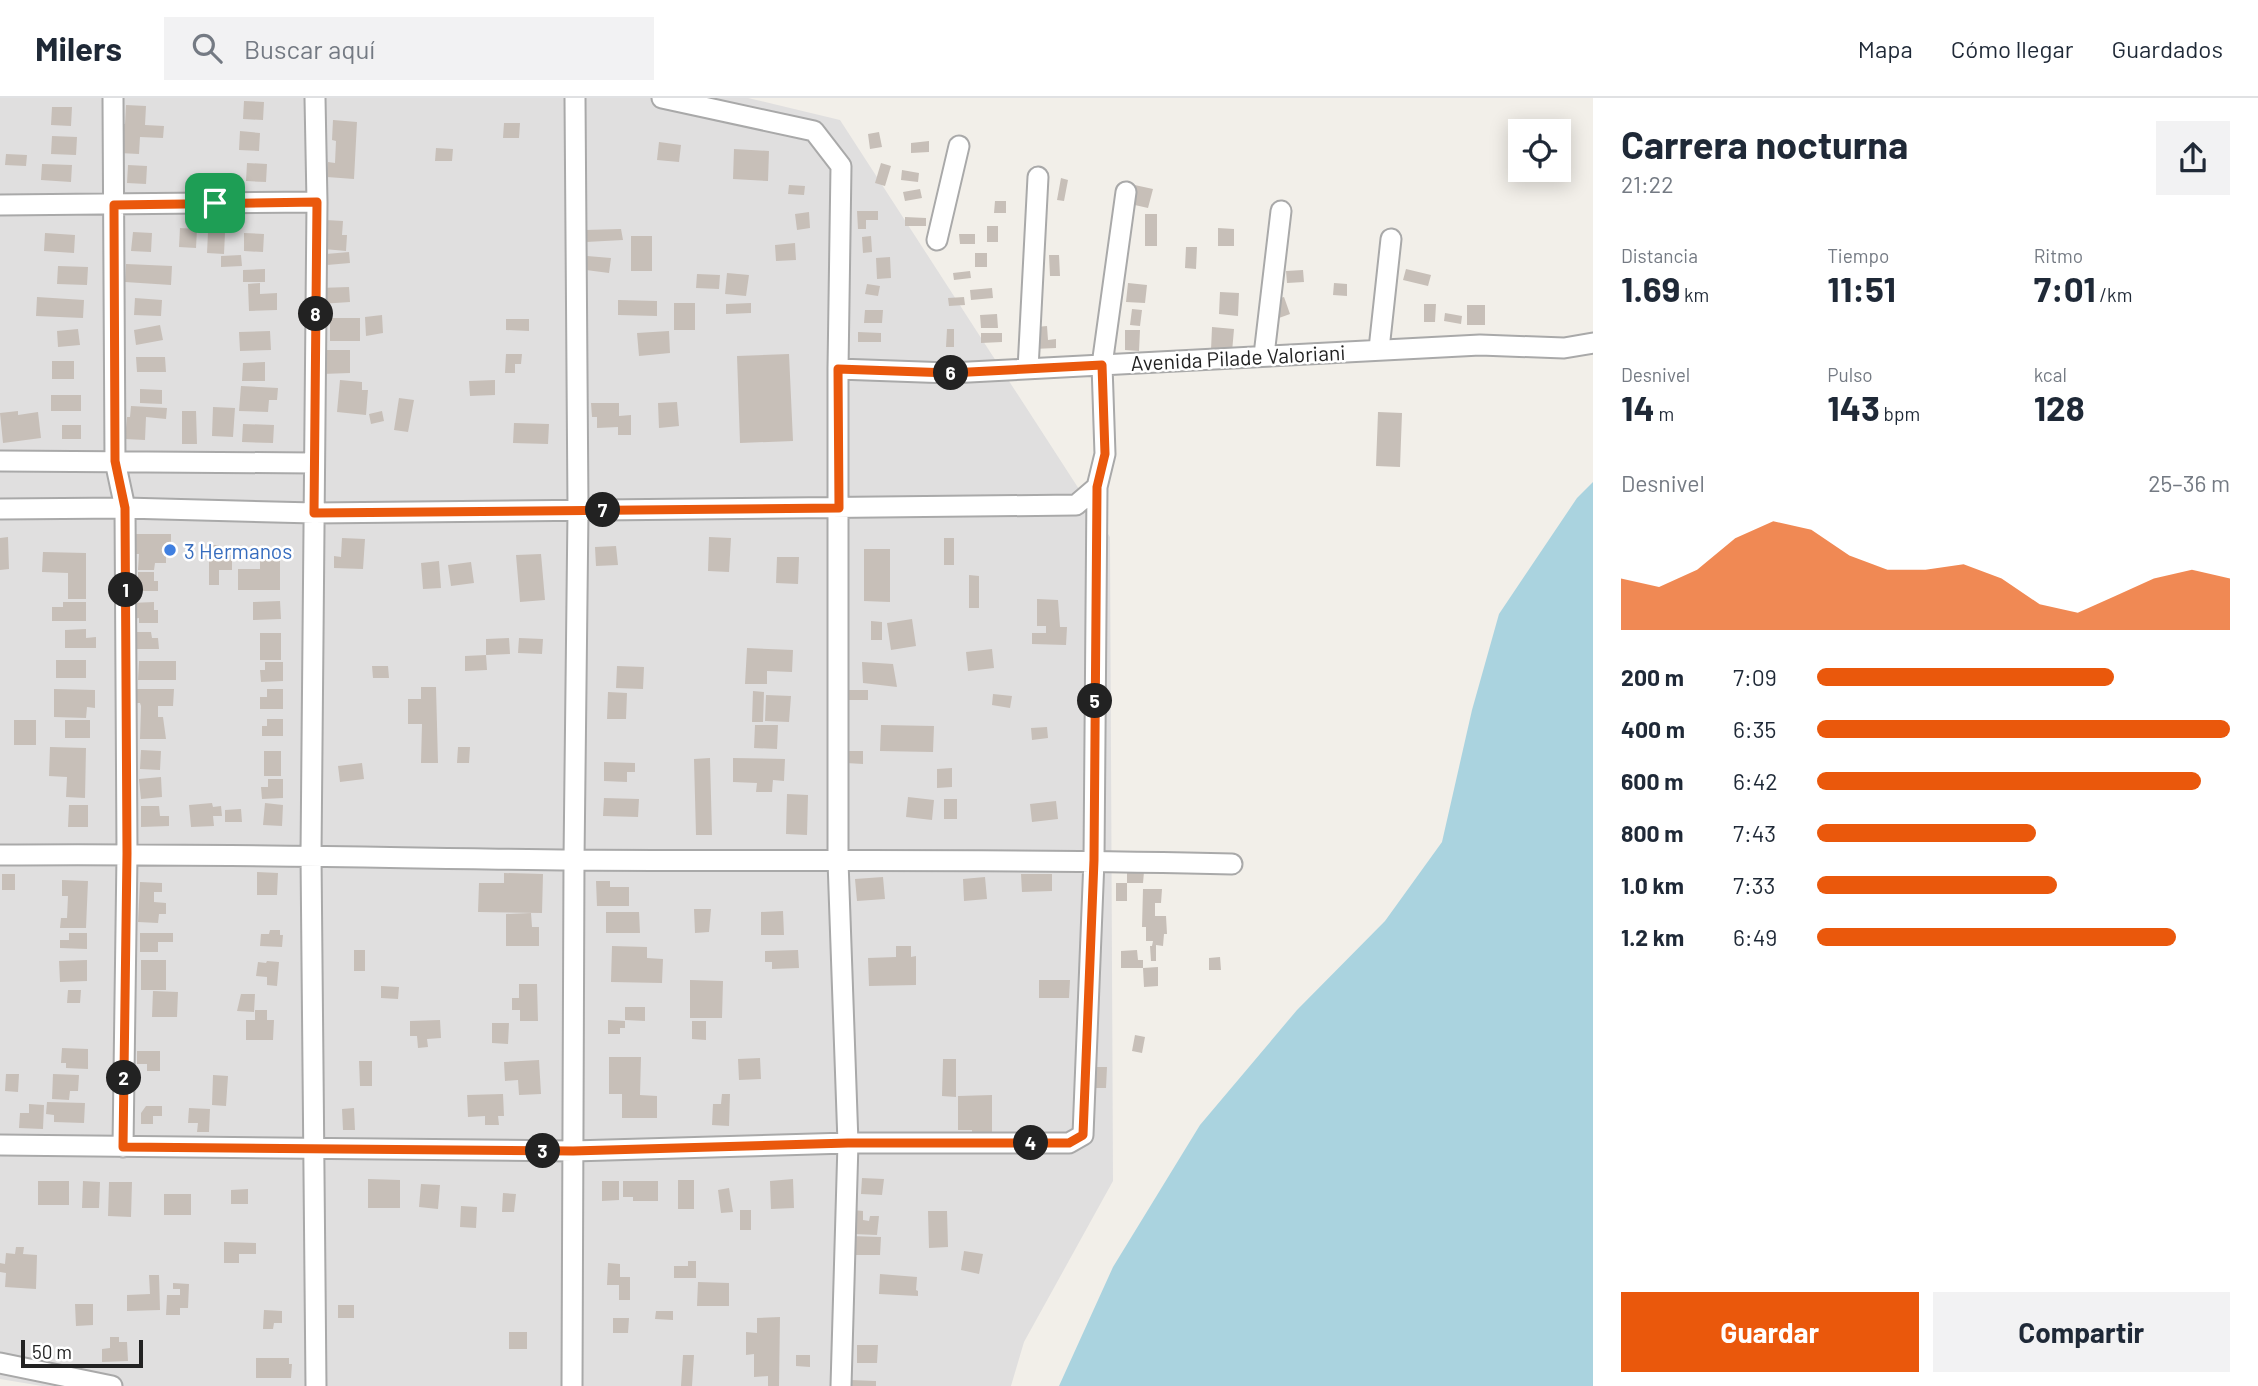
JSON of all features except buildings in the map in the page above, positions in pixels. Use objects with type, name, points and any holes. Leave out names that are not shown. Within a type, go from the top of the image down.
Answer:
[{"type":"street","points":[[113,98],[115,461],[125,508],[127,853],[123,1147]]},
{"type":"street","points":[[315,98],[317,202],[312,855],[316,1386]]},
{"type":"street","points":[[572,1386],[573,860],[578,510],[575,98]]},
{"type":"street","points":[[662,98],[814,131],[841,166],[838,369],[838,861],[848,1143],[842,1386]]},
{"type":"street","points":[[937,240],[959,146]]},
{"type":"street","points":[[1028,369],[1038,177]]},
{"type":"street","points":[[838,369],[950,373],[1102,365],[1126,192]]},
{"type":"street","points":[[0,205],[317,202]]},
{"type":"street","points":[[1264,355],[1281,211]]},
{"type":"street","points":[[1379,349],[1391,239]]},
{"type":"street","name":"Avenida Pilade Valoriani","points":[[848,1143],[1069,1143],[1083,1135],[1094,860],[1097,487],[1105,454],[1102,365],[1480,345],[1564,348],[1593,343]]},
{"type":"street","points":[[0,461],[314,463]]},
{"type":"street","points":[[0,509],[125,508],[314,513],[1076,505],[1097,487]]},
{"type":"street","points":[[0,855],[127,853],[573,860],[1094,860],[1232,864]]},
{"type":"street","points":[[0,1145],[573,1151],[848,1143]]},
{"type":"street","points":[[0,1363],[112,1386]]},
{"type":"shaded area","points":[[0,98],[748,98],[840,120],[1110,537],[1113,1181],[1024,1342],[1011,1386],[42,1386],[0,1379]]},
{"type":"water","points":[[1593,482],[1593,1386],[1059,1386],[1113,1267],[1200,1125],[1297,1010],[1385,921],[1442,842],[1472,710],[1499,614],[1577,498]]},
{"type":"place","name":"3 Hermanos","points":[[170,550]]},
{"type":"route","points":[[317,202],[314,513],[839,508],[838,369],[950,373],[1102,365],[1105,454],[1097,487],[1094,860],[1083,1135],[1069,1143],[848,1143],[573,1151],[123,1147],[127,853],[125,508],[115,461],[114,205],[215,203],[317,202]]}]
